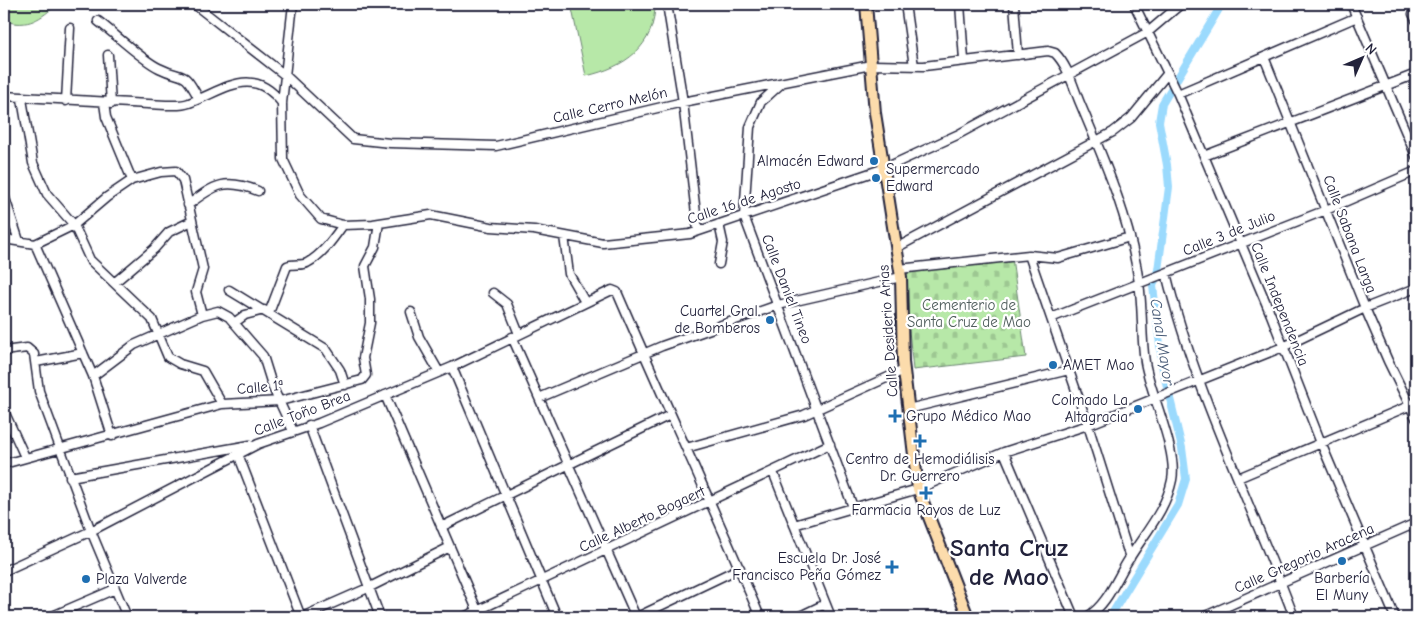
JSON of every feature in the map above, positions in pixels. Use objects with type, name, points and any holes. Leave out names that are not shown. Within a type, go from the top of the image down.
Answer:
[{"type":"main road","name":"Calle Desiderio Arias","points":[[866,4],[875,113],[900,273],[904,370],[918,489],[967,617]]},
{"type":"street","name":"Calle Cerro Melón","points":[[194,4],[286,76],[353,139],[390,143],[496,146],[683,102],[871,65],[914,66],[1018,54],[1055,53],[1068,74]]},
{"type":"street","name":"Calle 16 de Agosto","points":[[292,4],[282,103],[283,159],[300,195],[321,219],[344,225],[379,223],[431,215],[491,227],[534,230],[603,243],[698,231],[885,168],[957,136],[1148,32],[1181,4]]},
{"type":"street","points":[[668,4],[683,102],[698,231]]},
{"type":"street","points":[[905,4],[914,66]]},
{"type":"street","points":[[960,4],[964,60]]},
{"type":"street","points":[[1014,4],[1018,54]]},
{"type":"street","name":"Calle Independencia","points":[[1134,4],[1178,93],[1241,243],[1321,443],[1395,617]]},
{"type":"street","points":[[1351,4],[1416,156]]},
{"type":"street","points":[[1178,93],[1357,17]]},
{"type":"street","points":[[98,21],[159,68],[182,75],[190,82],[199,99]]},
{"type":"street","points":[[66,101],[70,28]]},
{"type":"street","points":[[108,55],[108,104],[106,117],[132,180]]},
{"type":"street","name":"Calle Sabana Larga","points":[[1264,57],[1365,308],[1388,361],[1414,404],[1416,418]]},
{"type":"street","points":[[1068,74],[1096,141],[1130,237],[1140,284],[1140,315],[1145,363],[1160,397],[1172,462],[1172,479],[1165,500],[1150,529],[1130,558],[1110,594],[1087,617]]},
{"type":"street","points":[[1204,156],[1416,74]]},
{"type":"street","points":[[896,248],[1113,132],[1131,118],[1168,75]]},
{"type":"street","points":[[4,96],[22,99],[108,104],[186,104],[239,83],[252,82],[273,92],[282,103]]},
{"type":"street","name":"Calle Daniel Tineo","points":[[782,83],[761,102],[750,127],[744,216],[818,408],[853,507]]},
{"type":"street","points":[[22,99],[33,163],[47,194],[74,225],[90,260],[152,319],[168,357],[180,364],[203,371],[222,404]]},
{"type":"street","points":[[4,239],[35,244],[74,225],[107,197],[132,180],[161,172],[176,171],[182,176],[203,269],[196,292],[202,315]]},
{"type":"street","name":"Calle 3 de Julio","points":[[1051,318],[1326,210],[1416,171]]},
{"type":"street","points":[[188,205],[214,187],[228,183],[240,184],[258,191]]},
{"type":"street","points":[[4,195],[19,241]]},
{"type":"street","points":[[114,283],[154,249],[169,232],[192,221]]},
{"type":"street","name":"Calle 1ª","points":[[4,464],[25,457],[112,436],[222,404],[280,401],[345,385],[365,377],[363,358],[370,323],[365,266],[376,247],[379,223]]},
{"type":"street","points":[[719,224],[723,242],[719,264]]},
{"type":"street","points":[[267,312],[287,266],[305,264],[311,260],[328,245],[344,225]]},
{"type":"street","points":[[564,236],[569,274],[585,302]]},
{"type":"street","points":[[539,398],[644,354],[778,305],[900,273],[1029,254],[1058,258],[1130,237]]},
{"type":"street","points":[[35,244],[93,376],[112,436]]},
{"type":"street","points":[[1029,254],[1088,425],[1130,558]]},
{"type":"street","points":[[1164,274],[1179,327],[1198,382],[1294,617]]},
{"type":"street","points":[[794,525],[918,489],[1004,452],[1088,425],[1283,347],[1365,308],[1416,288]]},
{"type":"street","points":[[229,290],[326,349],[340,370],[345,385]]},
{"type":"street","name":"Calle Toño Brea","points":[[4,571],[91,531],[258,444],[452,367],[515,335],[615,290],[644,354]]},
{"type":"street","points":[[493,293],[507,304],[515,335],[539,398],[636,617],[740,568]]},
{"type":"street","points":[[93,376],[118,356],[158,333],[202,315],[218,311],[234,323],[263,356],[293,431]]},
{"type":"street","points":[[234,323],[245,315],[267,312]]},
{"type":"street","points":[[411,312],[419,337],[439,372]]},
{"type":"street","points":[[4,351],[29,349],[34,354],[39,391],[91,531],[127,617]]},
{"type":"street","points":[[36,362],[83,353]]},
{"type":"street","points":[[644,354],[670,414],[712,501],[760,617]]},
{"type":"street","points":[[452,367],[557,617]]},
{"type":"street","points":[[686,448],[804,415],[904,370]]},
{"type":"street","points":[[908,409],[1069,370]]},
{"type":"street","points":[[385,395],[478,614]]},
{"type":"street","points":[[1238,478],[1414,404]]},
{"type":"street","points":[[4,411],[25,457]]},
{"type":"street","points":[[441,527],[670,414]]},
{"type":"street","points":[[309,425],[380,617]]},
{"type":"street","points":[[70,477],[258,444]]},
{"type":"street","name":"Calle Alberto Bogaert","points":[[464,617],[478,614],[540,580],[607,551],[830,444]]},
{"type":"street","points":[[1004,452],[1074,617]]},
{"type":"street","points":[[238,454],[301,617],[368,588],[450,547]]},
{"type":"street","points":[[773,472],[831,617]]},
{"type":"street","name":"Calle Gregorio Aracena","points":[[1203,617],[1416,523]]},
{"type":"street","points":[[50,617],[115,589]]},
{"type":"street","points":[[798,617],[825,604]]},
{"type":"green space","points":[[4,4],[58,4],[34,21],[13,23],[4,21]]},
{"type":"green space","points":[[571,4],[655,4],[654,19],[650,32],[635,53],[613,67],[586,76]]},
{"type":"green space","name":"Cementerio de Santa Cruz de Mao","points":[[1012,258],[1026,357],[913,370],[903,271]]},
{"type":"waterway","name":"Canal Mayor","points":[[1110,617],[1178,505],[1186,479],[1182,448],[1163,370],[1153,286],[1158,270],[1169,187],[1159,122],[1162,104],[1222,4]]},
{"type":"place","name":"Almacén Edward","points":[[874,161]]},
{"type":"place","name":"Supermercado Edward","points":[[876,178]]},
{"type":"place","name":"Cuartel Gral. de Bomberos","points":[[770,320]]},
{"type":"place","name":"AMET Mao","points":[[1053,365]]},
{"type":"place","name":"Colmado La Altagracia","points":[[1138,409]]},
{"type":"place","name":"Grupo Médico Mao","points":[[895,416]]},
{"type":"place","name":"Centro de Hemodiálisis Dr. Guerrero","points":[[920,441]]},
{"type":"place","name":"Farmacia Rayos de Luz","points":[[926,493]]},
{"type":"place","name":"Barbería El Muny","points":[[1342,561]]},
{"type":"place","name":"Escuela Dr. José Francisco Peña Gómez","points":[[892,567]]},
{"type":"place","name":"Plaza Valverde","points":[[86,579]]},
{"type":"district","name":"Santa Cruz de Mao","points":[[1009,562]]}]
